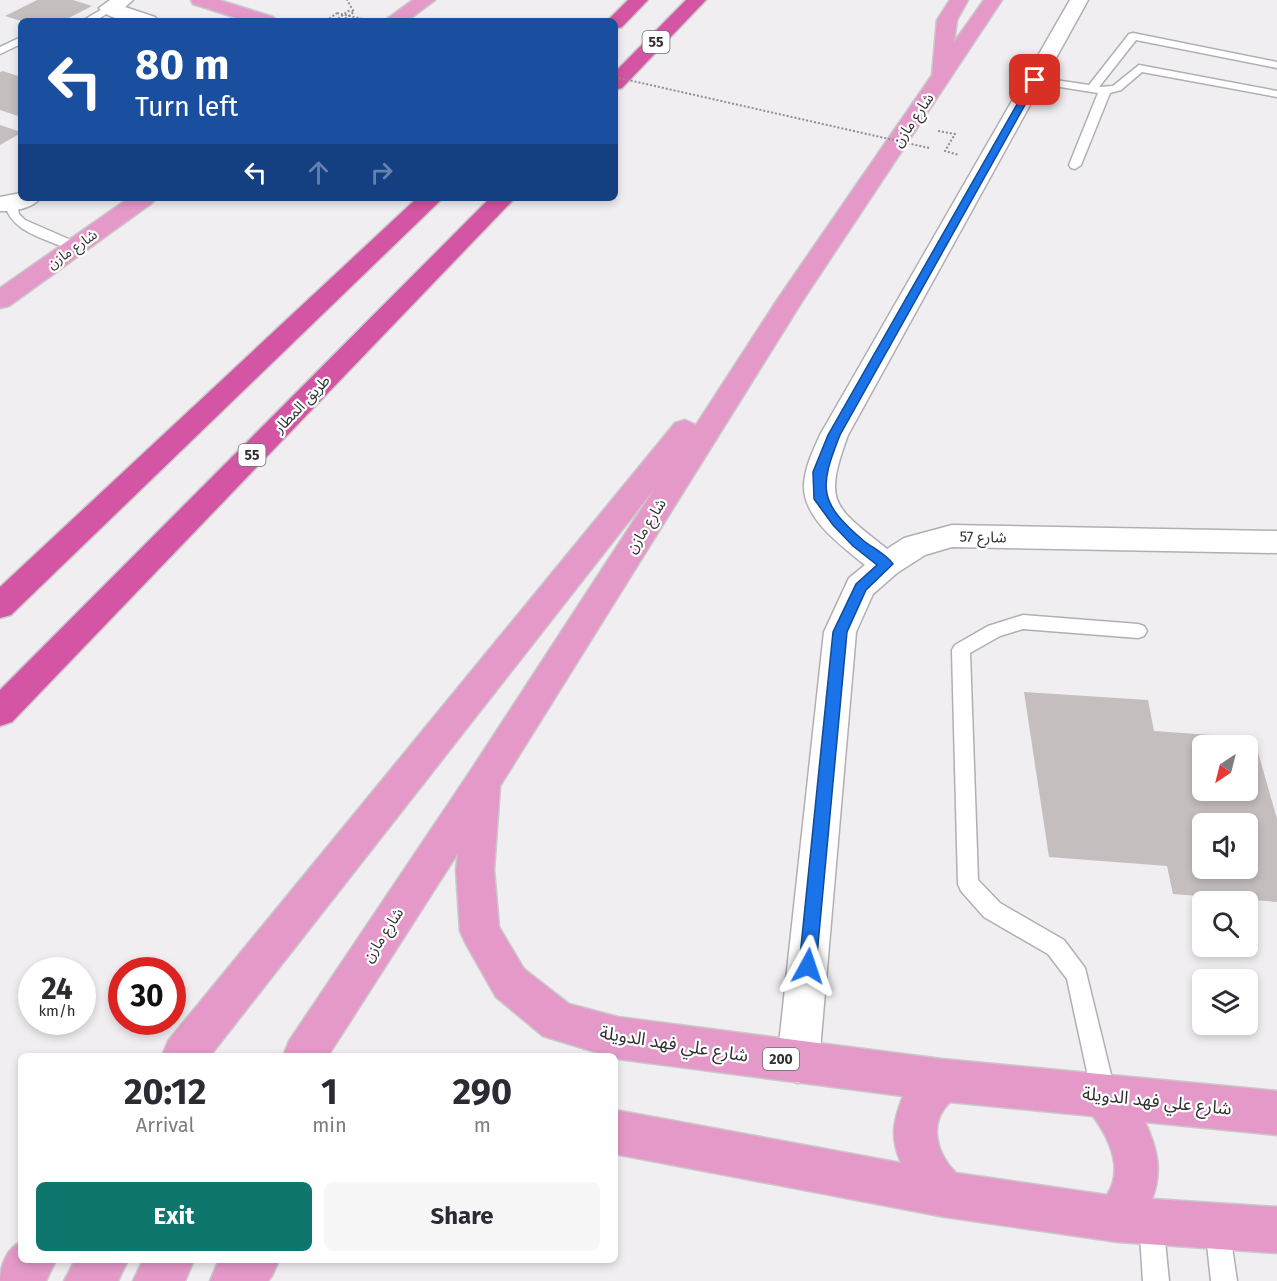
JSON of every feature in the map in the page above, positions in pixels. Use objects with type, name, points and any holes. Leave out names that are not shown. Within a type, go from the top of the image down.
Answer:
[{"type":"highway","points":[[598,18],[613,0]]},
{"type":"highway","points":[[618,20],[639,0]]},
{"type":"highway","name":"55","points":[[618,81],[697,0]]},
{"type":"highway","points":[[0,606],[428,201]]},
{"type":"highway","name":"طريق المطار","points":[[0,712],[501,201]]},
{"type":"main road","points":[[200,0],[257,18]]},
{"type":"main road","points":[[391,18],[412,0]]},
{"type":"main road","points":[[399,18],[426,0]]},
{"type":"main road","points":[[940,80],[947,20],[959,0]]},
{"type":"main road","name":"شارع مازن","points":[[306,1053],[484,781],[790,300],[993,0]]},
{"type":"main road","name":"شارع مازن","points":[[0,300],[140,201]]},
{"type":"main road","points":[[185,1053],[790,300]]},
{"type":"main road","name":"شارع علي فهد الدويلة","points":[[484,781],[475,870],[480,931],[510,983],[558,1022],[618,1038],[798,1062],[942,1080],[1277,1113]]},
{"type":"main road","points":[[942,1080],[924,1097],[915,1121],[917,1149],[928,1178],[945,1194]]},
{"type":"main road","points":[[1104,1095],[1121,1116],[1129,1131],[1137,1164],[1136,1184],[1130,1203],[1134,1220]]},
{"type":"main road","points":[[618,1133],[945,1194],[1134,1220],[1277,1230]]},
{"type":"main road","points":[[18,1281],[31,1263]]},
{"type":"main road","points":[[88,1281],[103,1263]]},
{"type":"main road","points":[[157,1281],[169,1263]]},
{"type":"main road","points":[[234,1281],[253,1263]]},
{"type":"street","points":[[886,564],[858,543],[837,522],[820,499],[819,472],[834,435],[1079,0]]},
{"type":"street","points":[[116,4],[142,18]]},
{"type":"street","name":"شارع 57","points":[[798,1062],[840,632],[860,587],[886,564],[915,546],[952,536],[1277,542]]},
{"type":"lane","points":[[92,18],[116,4]]},
{"type":"lane","points":[[1091,90],[1133,36],[1277,65]]},
{"type":"lane","points":[[0,51],[18,42]]},
{"type":"lane","points":[[1035,80],[1105,91],[1117,88],[1139,68],[1277,94]]},
{"type":"lane","points":[[1076,165],[1105,91]]},
{"type":"lane","points":[[13,202],[14,215],[20,223],[75,247]]},
{"type":"lane","points":[[1104,1095],[1077,975],[1056,947],[992,910],[968,884],[961,650],[994,631],[1023,622],[1138,631]]},
{"type":"lane","points":[[1134,1220],[1156,1281]]},
{"type":"lane","points":[[1217,1226],[1224,1281]]},
{"type":"path","points":[[347,0],[354,12]]},
{"type":"path","points":[[339,18],[348,11],[354,12]]},
{"type":"path","points":[[346,18],[354,12]]},
{"type":"path","points":[[330,18],[337,13],[358,18]]},
{"type":"path","points":[[618,77],[929,148],[939,130],[955,134],[945,152]]},
{"type":"building","points":[[37,0],[73,0],[92,6],[69,18],[18,18],[18,20],[5,16]]},
{"type":"building","points":[[0,72],[18,76],[18,116],[0,110]]},
{"type":"building","points":[[0,125],[18,131],[18,135],[0,145]]},
{"type":"building","points":[[1024,692],[1148,700],[1154,731],[1211,735],[1192,735],[1192,801],[1258,801],[1258,752],[1277,819],[1277,902],[1258,901],[1258,891],[1192,891],[1192,895],[1173,894],[1167,866],[1049,857]]},
{"type":"route","points":[[808,966],[840,632],[860,587],[886,564],[858,543],[837,522],[820,499],[819,472],[834,435],[1035,80]]}]
